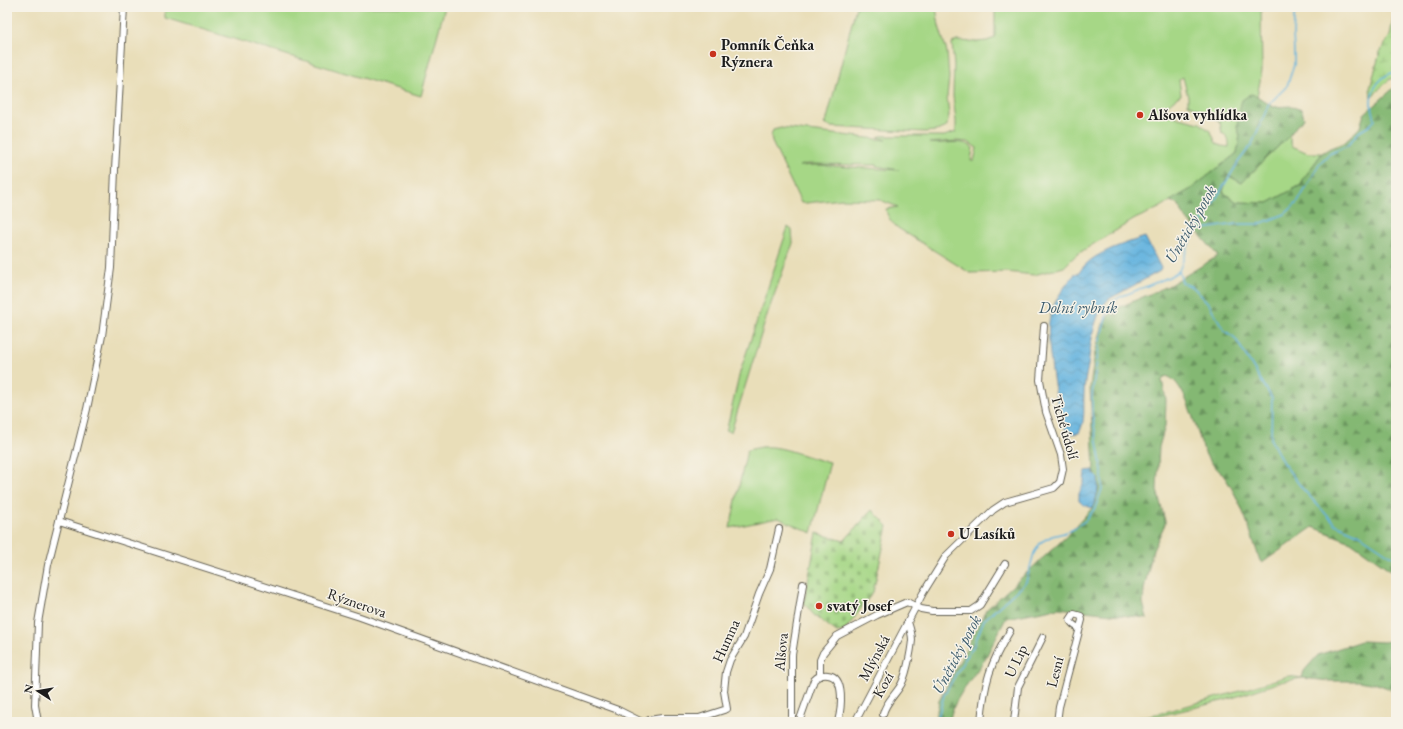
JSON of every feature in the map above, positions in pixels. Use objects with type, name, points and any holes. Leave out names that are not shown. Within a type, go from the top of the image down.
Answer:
[{"type":"street","points":[[38,722],[35,705],[38,623],[48,565],[88,409],[102,336],[111,268],[124,7]]},
{"type":"street","name":"Tiché údolí","points":[[916,606],[946,556],[989,513],[1005,502],[1054,488],[1060,482],[1063,469],[1061,455],[1046,412],[1040,380],[1044,326]]},
{"type":"street","name":"Rýznerova","points":[[59,521],[360,617],[618,710],[642,722]]},
{"type":"street","name":"Humna","points":[[646,722],[649,720],[662,718],[699,718],[727,709],[724,692],[726,672],[730,660],[744,637],[758,594],[770,569],[779,529]]},
{"type":"street","points":[[820,676],[820,660],[823,653],[836,636],[877,615],[907,602],[921,609],[932,611],[971,611],[980,605],[1005,564]]},
{"type":"street","name":"Alšova","points":[[794,722],[792,720],[792,655],[804,584]]},
{"type":"street","name":"Mlýnská","points":[[855,722],[916,606]]},
{"type":"street","name":"Kozí","points":[[883,714],[889,700],[900,688],[904,677],[912,640],[908,622]]},
{"type":"street","name":"Lesní","points":[[1057,722],[1059,707],[1080,628]]},
{"type":"street","points":[[981,722],[983,697],[988,676],[997,651],[1010,631]]},
{"type":"street","name":"U Lip","points":[[1014,722],[1018,687],[1043,637]]},
{"type":"street","points":[[799,722],[814,680],[825,675],[835,678],[839,683],[841,703],[838,722]]},
{"type":"green space","points":[[165,7],[445,7],[421,96],[165,18]]},
{"type":"green space","points":[[856,7],[936,7],[939,26],[947,52],[949,77],[947,97],[949,115],[945,128],[936,131],[924,132],[831,127],[824,124],[827,119]]},
{"type":"green space","points":[[995,7],[1261,7],[1262,71],[1257,96],[1251,94],[1237,128],[1240,135],[1237,153],[1191,189],[1159,208],[1135,219],[1092,245],[1076,255],[1064,267],[1034,275],[1007,272],[970,273],[898,228],[892,222],[886,209],[898,207],[880,200],[842,199],[801,203],[772,142],[771,136],[773,130],[781,128],[886,140],[878,137],[944,136],[956,132],[953,96],[954,66],[952,43],[957,41],[987,41],[995,38]],"holes":[[[1183,77],[1188,97],[1188,104],[1213,117],[1220,123],[1222,133],[1228,139],[1229,147],[1221,146],[1216,143],[1211,132],[1200,123],[1179,118],[1162,110],[1181,95],[1179,80]],[[957,141],[968,142],[977,148],[974,161],[971,161],[973,148],[969,145],[964,143],[929,143]],[[807,164],[877,165],[876,166],[899,170],[817,165],[799,166]]]},
{"type":"green space","points":[[1395,7],[1396,77],[1389,80],[1371,97],[1370,88],[1380,52],[1390,36]]},
{"type":"green space","points":[[1396,86],[1396,574],[1351,542],[1313,527],[1262,563],[1260,561],[1246,518],[1232,488],[1207,457],[1185,397],[1173,380],[1166,376],[1162,380],[1166,400],[1165,426],[1159,447],[1157,490],[1165,524],[1153,550],[1144,589],[1143,603],[1147,618],[1058,608],[1006,618],[986,657],[964,688],[954,706],[950,722],[935,722],[939,701],[986,610],[1069,534],[1092,508],[1095,502],[1099,487],[1094,470],[1090,387],[1095,352],[1103,324],[1113,310],[1168,286],[1218,256],[1181,212],[1179,205],[1170,201],[1191,189],[1237,153],[1240,135],[1237,128],[1238,115],[1242,100],[1251,94],[1257,96],[1273,107],[1290,106],[1302,110],[1304,119],[1242,183],[1227,175],[1223,192],[1237,202],[1268,203],[1301,185],[1304,178],[1322,153],[1330,148],[1344,143],[1360,127],[1364,114]]},
{"type":"green space","points":[[1289,136],[1292,146],[1308,153],[1322,153],[1304,178],[1301,185],[1268,203],[1237,202],[1223,192],[1227,175],[1242,183]]},
{"type":"green space","points":[[788,227],[792,230],[793,243],[768,312],[731,432],[726,430],[740,372]]},
{"type":"green space","points":[[762,447],[779,448],[830,462],[812,533],[778,518],[730,528],[747,450]]},
{"type":"green space","points":[[872,510],[888,526],[873,592],[844,631],[837,632],[814,615],[804,603],[817,533],[844,541]]},
{"type":"green space","points":[[1396,639],[1396,691],[1377,684],[1359,681],[1330,681],[1302,678],[1304,671],[1318,655],[1361,641],[1384,642]]},
{"type":"green space","points":[[1288,676],[1302,678],[1280,682],[1226,700],[1155,717],[1145,722],[1134,722],[1140,717],[1161,713]]},
{"type":"water","name":"Dolní rybník","points":[[1145,237],[1161,268],[1160,271],[1109,299],[1099,313],[1094,330],[1085,380],[1083,423],[1079,433],[1070,433],[1063,424],[1053,379],[1049,345],[1050,315],[1062,290],[1075,274],[1079,273],[1091,260],[1108,250]]},
{"type":"water","points":[[1094,470],[1094,474],[1098,478],[1098,486],[1092,508],[1079,501],[1079,494],[1084,482],[1085,471]]},
{"type":"waterway","name":"Únětický potok","points":[[938,722],[944,695],[973,647],[984,620],[1026,582],[1034,553],[1041,542],[1052,536],[1074,529],[1086,520],[1095,508],[1102,489],[1102,470],[1092,414],[1092,395],[1100,339],[1108,310],[1112,302],[1120,297],[1169,277],[1179,271],[1190,241],[1239,161],[1252,144],[1269,104],[1287,86],[1294,65],[1293,33],[1295,7]]},
{"type":"waterway","points":[[1196,230],[1236,224],[1259,224],[1285,214],[1298,202],[1320,163],[1329,154],[1347,146],[1359,132],[1375,120],[1371,104],[1371,98],[1375,88],[1382,79],[1391,73],[1396,72]]},
{"type":"waterway","points":[[1179,271],[1182,282],[1194,288],[1209,304],[1224,330],[1235,338],[1272,398],[1271,440],[1283,463],[1302,488],[1335,524],[1360,535],[1396,559]]},
{"type":"place","name":"Pomník Čeňka Rýznera","points":[[713,54]]},
{"type":"place","name":"Alšova vyhlídka","points":[[1140,115]]},
{"type":"place","name":"U Lasíků","points":[[951,534]]},
{"type":"place","name":"svatý Josef","points":[[819,606]]}]
